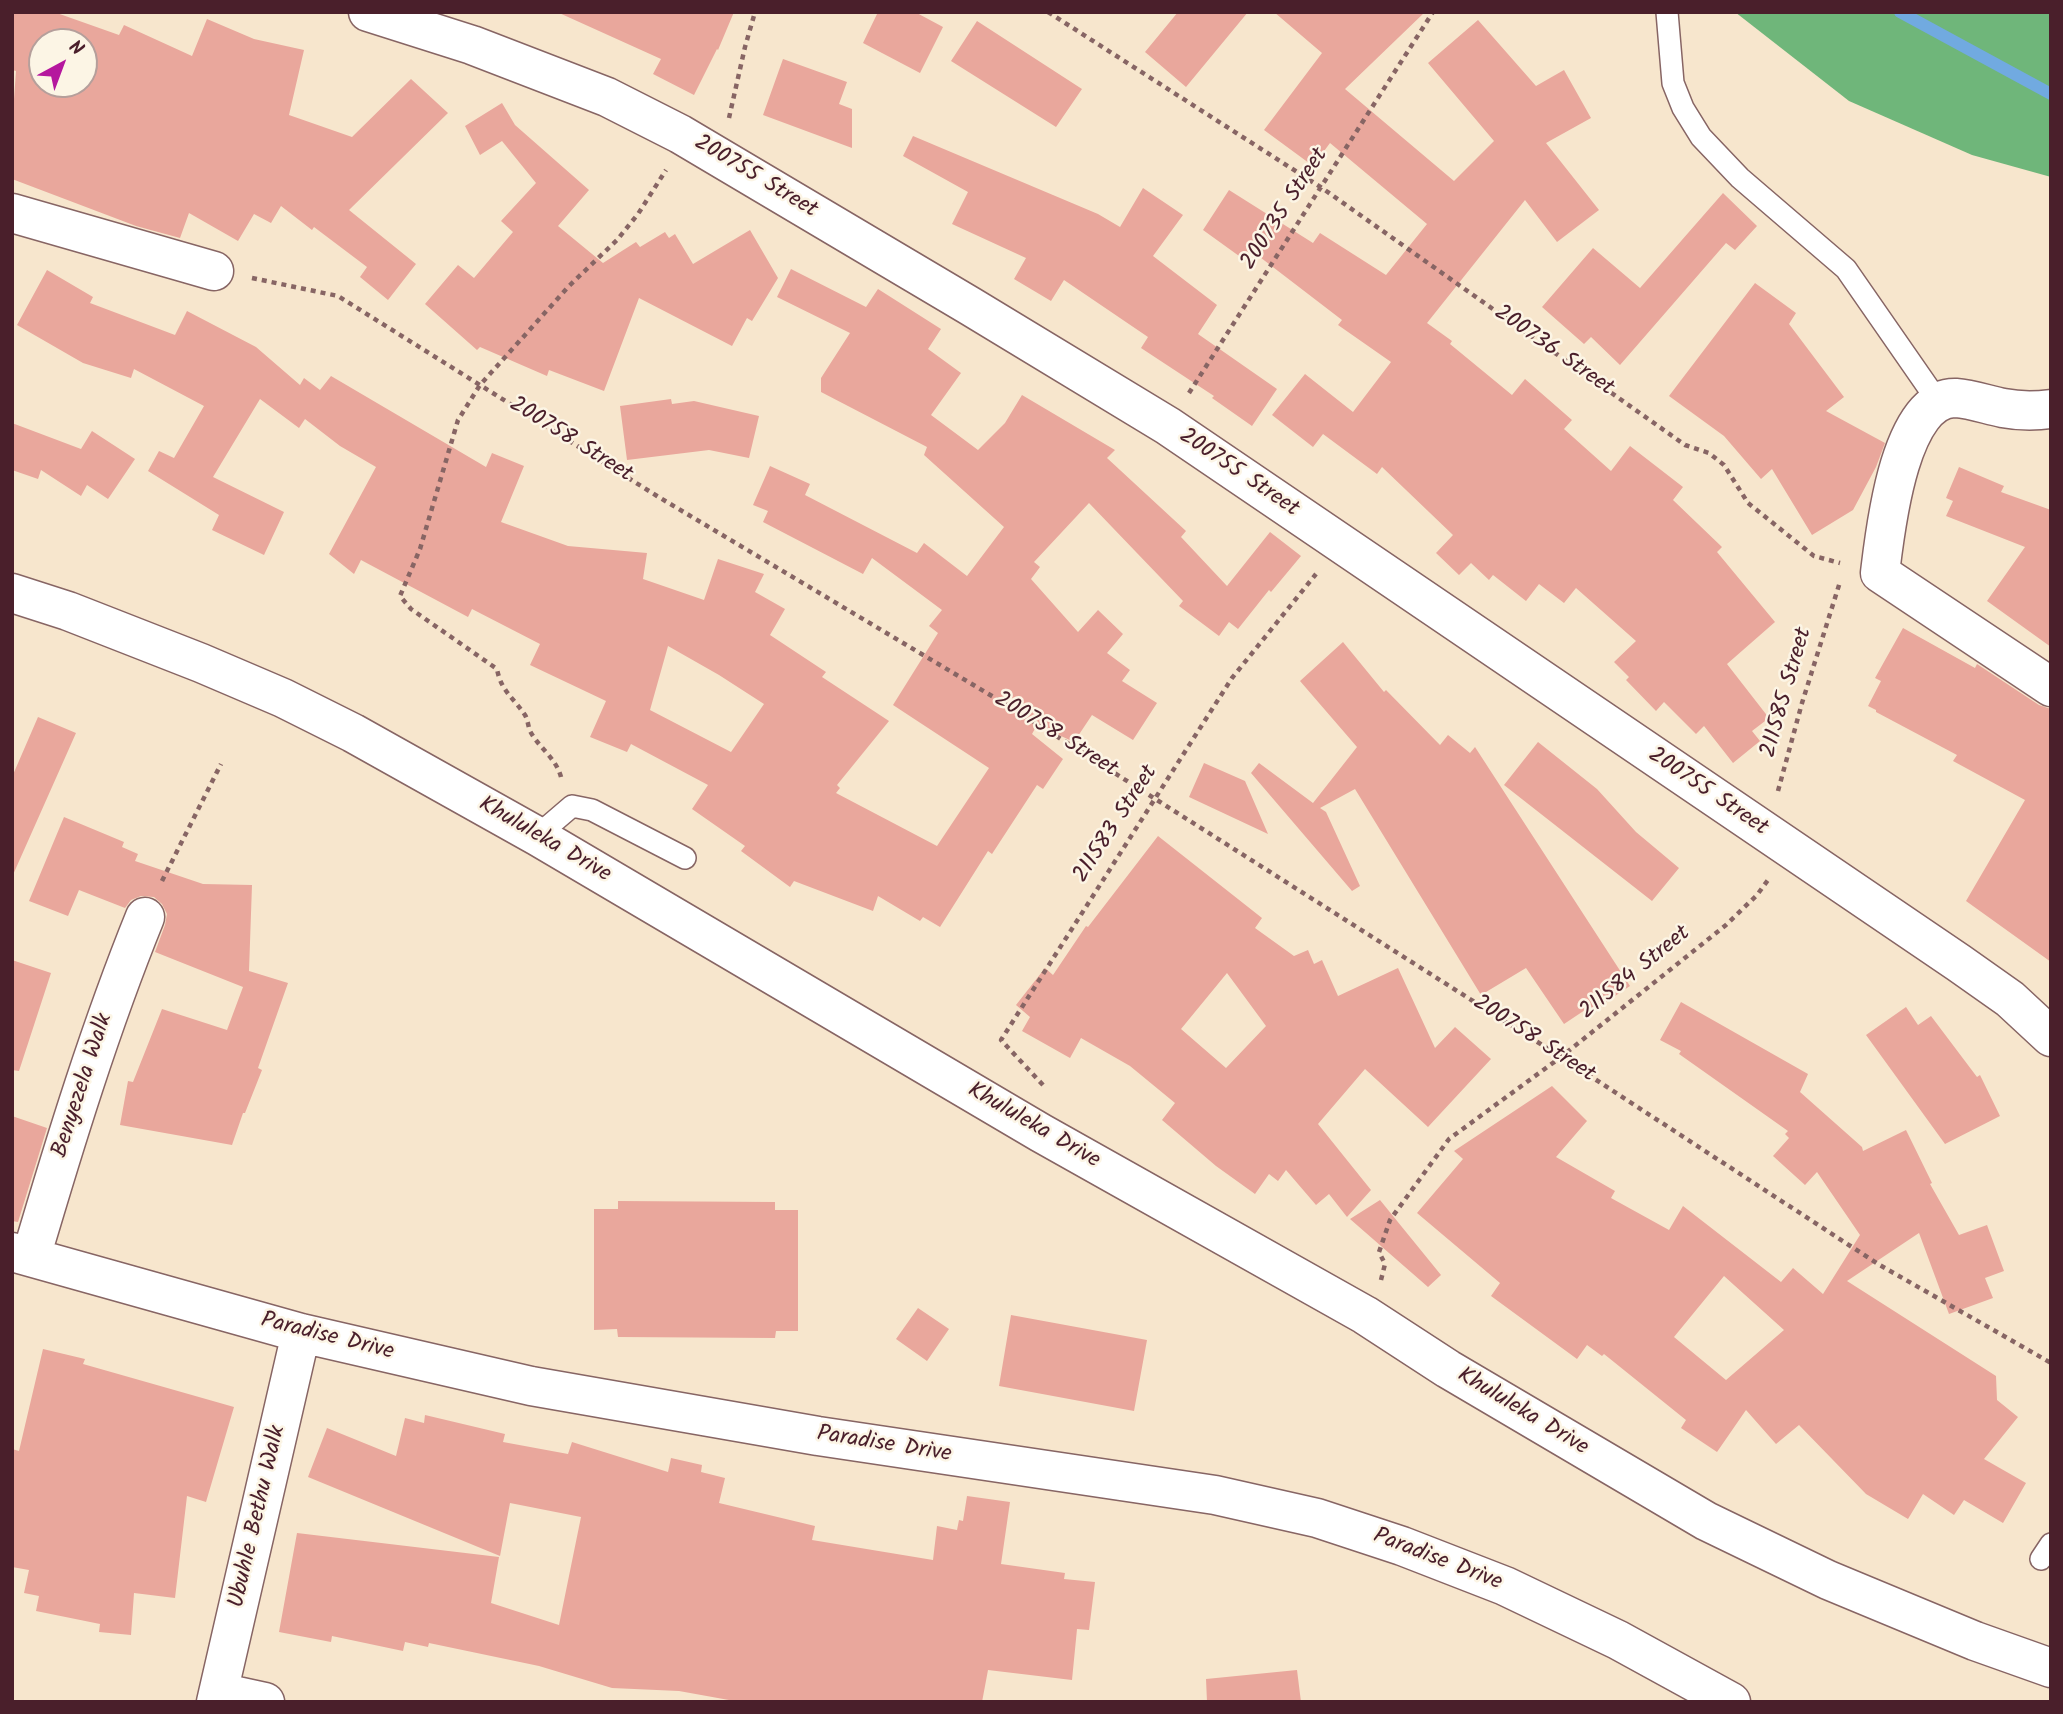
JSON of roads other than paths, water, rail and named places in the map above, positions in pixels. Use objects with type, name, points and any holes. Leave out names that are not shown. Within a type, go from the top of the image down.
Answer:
[{"type":"street","name":"200755 Street","points":[[368,12],[472,45],[607,97],[680,134],[1168,426],[2010,999],[2051,1037]]},
{"type":"street","points":[[12,213],[214,271]]},
{"type":"street","points":[[2051,409],[2033,411],[1953,398],[1939,403],[1923,414],[1911,433],[1887,516],[1863,568],[2051,687]]},
{"type":"street","name":"Khululeka Drive","points":[[12,593],[68,611],[283,698],[353,733],[537,836],[1041,1133],[1365,1315],[1448,1369],[1706,1521],[1828,1580],[1975,1641],[2051,1668]]},
{"type":"street","name":"Benyezela Walk","points":[[18,1254],[116,987],[145,917]]},
{"type":"street","name":"Paradise Drive","points":[[18,1254],[301,1333],[531,1386],[818,1436],[1216,1495],[1317,1518],[1402,1546],[1505,1586],[1618,1640],[1731,1702]]},
{"type":"street","name":"Ubuhle Bethu Walk","points":[[217,1697],[301,1333]]},
{"type":"street","points":[[217,1697],[265,1702]]},
{"type":"lane","points":[[1667,12],[1673,83],[1683,108],[1701,136],[1740,178],[1846,269],[1939,403]]},
{"type":"lane","points":[[537,836],[572,806],[592,810],[685,858]]},
{"type":"waterway","points":[[1900,12],[2051,94]]}]
